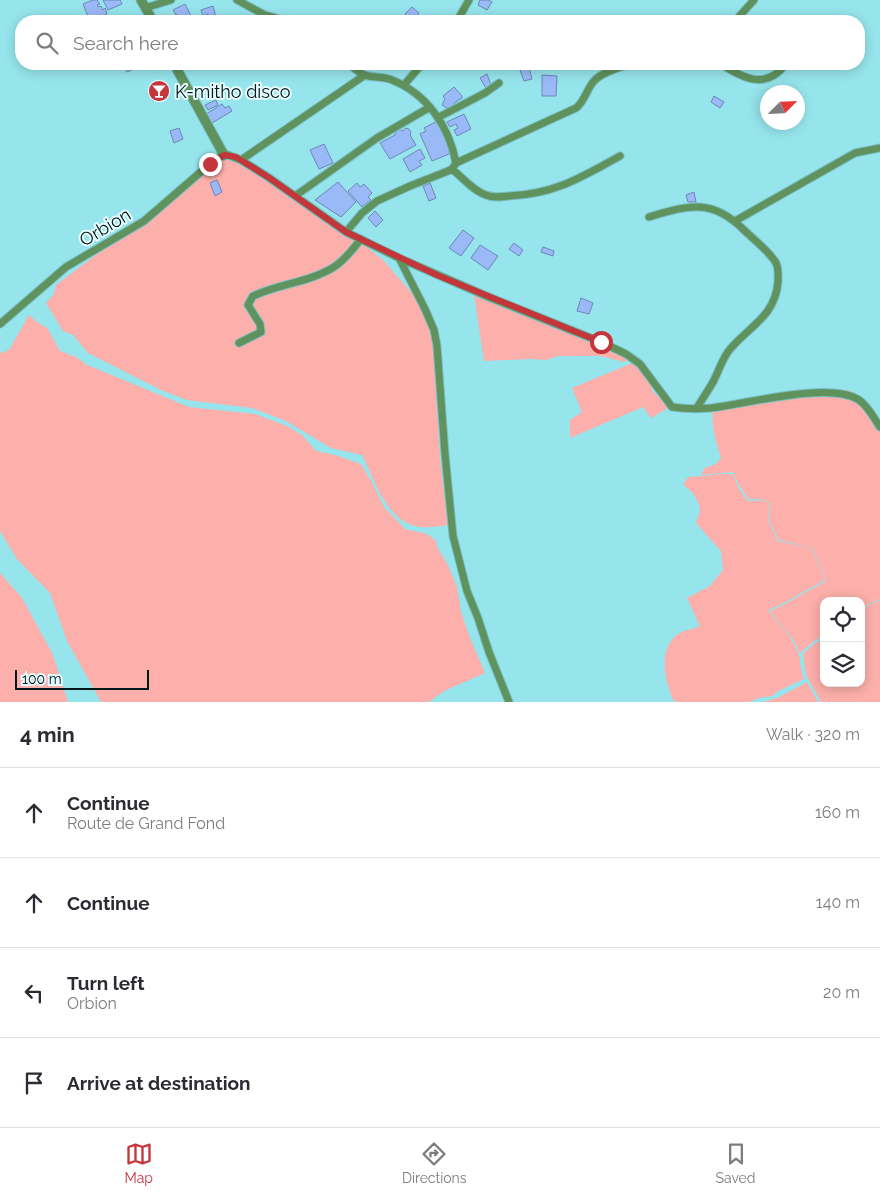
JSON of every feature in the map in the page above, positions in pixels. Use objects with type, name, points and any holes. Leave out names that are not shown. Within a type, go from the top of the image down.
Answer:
[{"type":"street","points":[[143,4],[171,0]]},
{"type":"street","points":[[237,0],[263,15]]},
{"type":"street","points":[[460,15],[469,0]]},
{"type":"street","points":[[740,15],[754,0]]},
{"type":"street","points":[[177,70],[224,155],[241,160],[346,232],[439,276],[626,354],[640,364],[672,407],[697,408],[820,393],[847,394],[860,400],[880,427]]},
{"type":"street","points":[[358,70],[365,75],[379,76],[404,85],[430,107],[439,117],[445,128],[454,166],[478,191],[485,195],[494,197],[516,196],[548,190],[568,184],[620,156]]},
{"type":"street","points":[[404,85],[417,70]]},
{"type":"street","points":[[346,232],[362,213],[377,201],[576,108],[582,103],[594,81],[616,70]]},
{"type":"street","points":[[731,70],[750,79],[767,79],[781,70]]},
{"type":"street","points":[[241,160],[365,75]]},
{"type":"street","points":[[439,117],[499,83]]},
{"type":"street","points":[[295,196],[376,138],[430,107]]},
{"type":"street","points":[[735,221],[855,154],[880,148]]},
{"type":"street","name":"Orbion","points":[[0,324],[66,267],[144,220],[204,169],[224,155]]},
{"type":"street","points":[[649,217],[678,208],[705,207],[721,211],[735,221],[776,262],[778,270],[777,289],[773,303],[762,320],[731,348],[725,356],[697,408]]},
{"type":"street","points":[[239,343],[261,332],[260,324],[248,304],[254,296],[334,267],[342,261],[361,239]]},
{"type":"street","points":[[399,258],[434,330],[437,346],[453,536],[467,591],[489,652],[510,702]]},
{"type":"shaded area","points":[[213,159],[237,160],[348,232],[383,260],[423,306],[433,341],[440,458],[448,525],[421,527],[409,524],[399,518],[377,488],[362,455],[331,448],[286,421],[252,408],[187,400],[161,390],[88,353],[73,335],[63,331],[46,303],[54,294],[56,285],[126,232]]},
{"type":"shaded area","points":[[473,288],[632,358],[624,362],[601,356],[558,356],[546,360],[484,361]]},
{"type":"shaded area","points":[[29,315],[47,328],[60,351],[76,357],[87,365],[189,407],[255,414],[287,426],[302,435],[316,451],[361,464],[384,507],[405,529],[427,534],[436,541],[437,547],[448,565],[457,587],[461,612],[485,673],[444,691],[429,702],[101,702],[67,641],[50,593],[17,559],[0,531],[0,353],[9,350]]},
{"type":"shaded area","points":[[635,362],[647,376],[653,392],[662,399],[668,408],[651,418],[643,407],[570,438],[570,420],[582,412],[572,388]]},
{"type":"shaded area","points":[[827,389],[849,390],[859,396],[880,419],[880,599],[865,606],[865,597],[820,597],[820,638],[800,653],[794,641],[770,611],[826,581],[813,548],[779,540],[769,520],[771,503],[761,499],[749,499],[733,472],[701,475],[705,468],[716,464],[721,458],[713,428],[713,410]]},
{"type":"shaded area","points":[[733,474],[739,489],[748,501],[760,500],[770,503],[768,520],[778,541],[812,548],[825,580],[768,610],[795,646],[804,679],[778,691],[772,696],[749,702],[677,702],[673,700],[667,684],[665,657],[667,648],[678,634],[700,626],[687,598],[710,586],[723,570],[721,551],[696,523],[700,506],[691,492],[683,485],[688,477]]},
{"type":"shaded area","points":[[0,573],[22,598],[53,655],[68,702],[0,702]]},
{"type":"shaded area","points":[[880,600],[880,702],[821,702],[806,675],[803,654],[820,641],[820,687],[865,687],[865,607]]},
{"type":"shaded area","points":[[807,682],[818,702],[763,702],[777,698]]},
{"type":"building","points":[[97,0],[100,4],[97,5],[98,7],[101,6],[103,10],[105,8],[107,14],[87,15],[83,4]]},
{"type":"building","points":[[103,0],[120,0],[122,4],[108,10]]},
{"type":"building","points":[[480,0],[492,2],[487,10],[478,5]]},
{"type":"building","points":[[185,4],[190,15],[176,15],[173,10]]},
{"type":"building","points":[[213,6],[215,15],[203,15],[201,10]]},
{"type":"building","points":[[412,7],[419,13],[418,15],[405,14]]},
{"type":"building","points":[[520,70],[530,70],[532,79],[524,81]]},
{"type":"building","points":[[487,74],[491,85],[486,88],[480,78]]},
{"type":"building","points":[[542,75],[557,76],[556,96],[542,96]]},
{"type":"building","points":[[161,87],[165,96],[153,101],[149,94]]},
{"type":"building","points":[[454,87],[462,98],[454,103],[453,107],[447,108],[442,105],[445,99],[443,96]]},
{"type":"building","points":[[714,96],[724,102],[720,108],[711,102]]},
{"type":"building","points":[[216,100],[218,105],[208,110],[205,105]]},
{"type":"building","points":[[222,104],[225,108],[229,106],[232,111],[212,123],[206,114]]},
{"type":"building","points":[[464,114],[471,129],[457,136],[454,130],[458,128],[456,124],[450,127],[447,122]]},
{"type":"building","points":[[439,120],[450,142],[449,154],[432,161],[420,134],[426,131],[424,128]]},
{"type":"building","points":[[179,128],[183,139],[174,143],[170,131]]},
{"type":"building","points":[[406,128],[411,132],[410,135],[416,145],[390,159],[380,143],[395,135],[395,132],[400,129],[402,131]]},
{"type":"building","points":[[324,144],[333,163],[319,169],[310,150]]},
{"type":"building","points":[[420,149],[425,158],[419,161],[422,165],[410,172],[403,159]]},
{"type":"building","points":[[217,180],[222,192],[215,196],[210,183]]},
{"type":"building","points":[[338,182],[356,202],[341,217],[315,200]]},
{"type":"building","points":[[357,183],[360,187],[364,184],[372,193],[368,197],[371,200],[362,207],[348,191]]},
{"type":"building","points":[[430,183],[436,198],[429,201],[423,186]]},
{"type":"building","points":[[694,192],[696,202],[688,202],[686,195]]},
{"type":"building","points":[[375,211],[383,220],[376,227],[368,218]]},
{"type":"building","points":[[463,230],[474,238],[461,256],[449,248]]},
{"type":"building","points":[[514,243],[523,250],[519,256],[509,249]]},
{"type":"building","points":[[480,245],[498,256],[488,270],[471,258]]},
{"type":"building","points":[[543,247],[554,251],[553,256],[541,252]]},
{"type":"building","points":[[581,298],[593,303],[589,314],[577,311]]},
{"type":"place","name":"K-mitho disco","points":[[159,91]]},
{"type":"route","points":[[210,164],[224,155],[236,157],[268,177],[346,232],[439,276],[601,342]]}]
